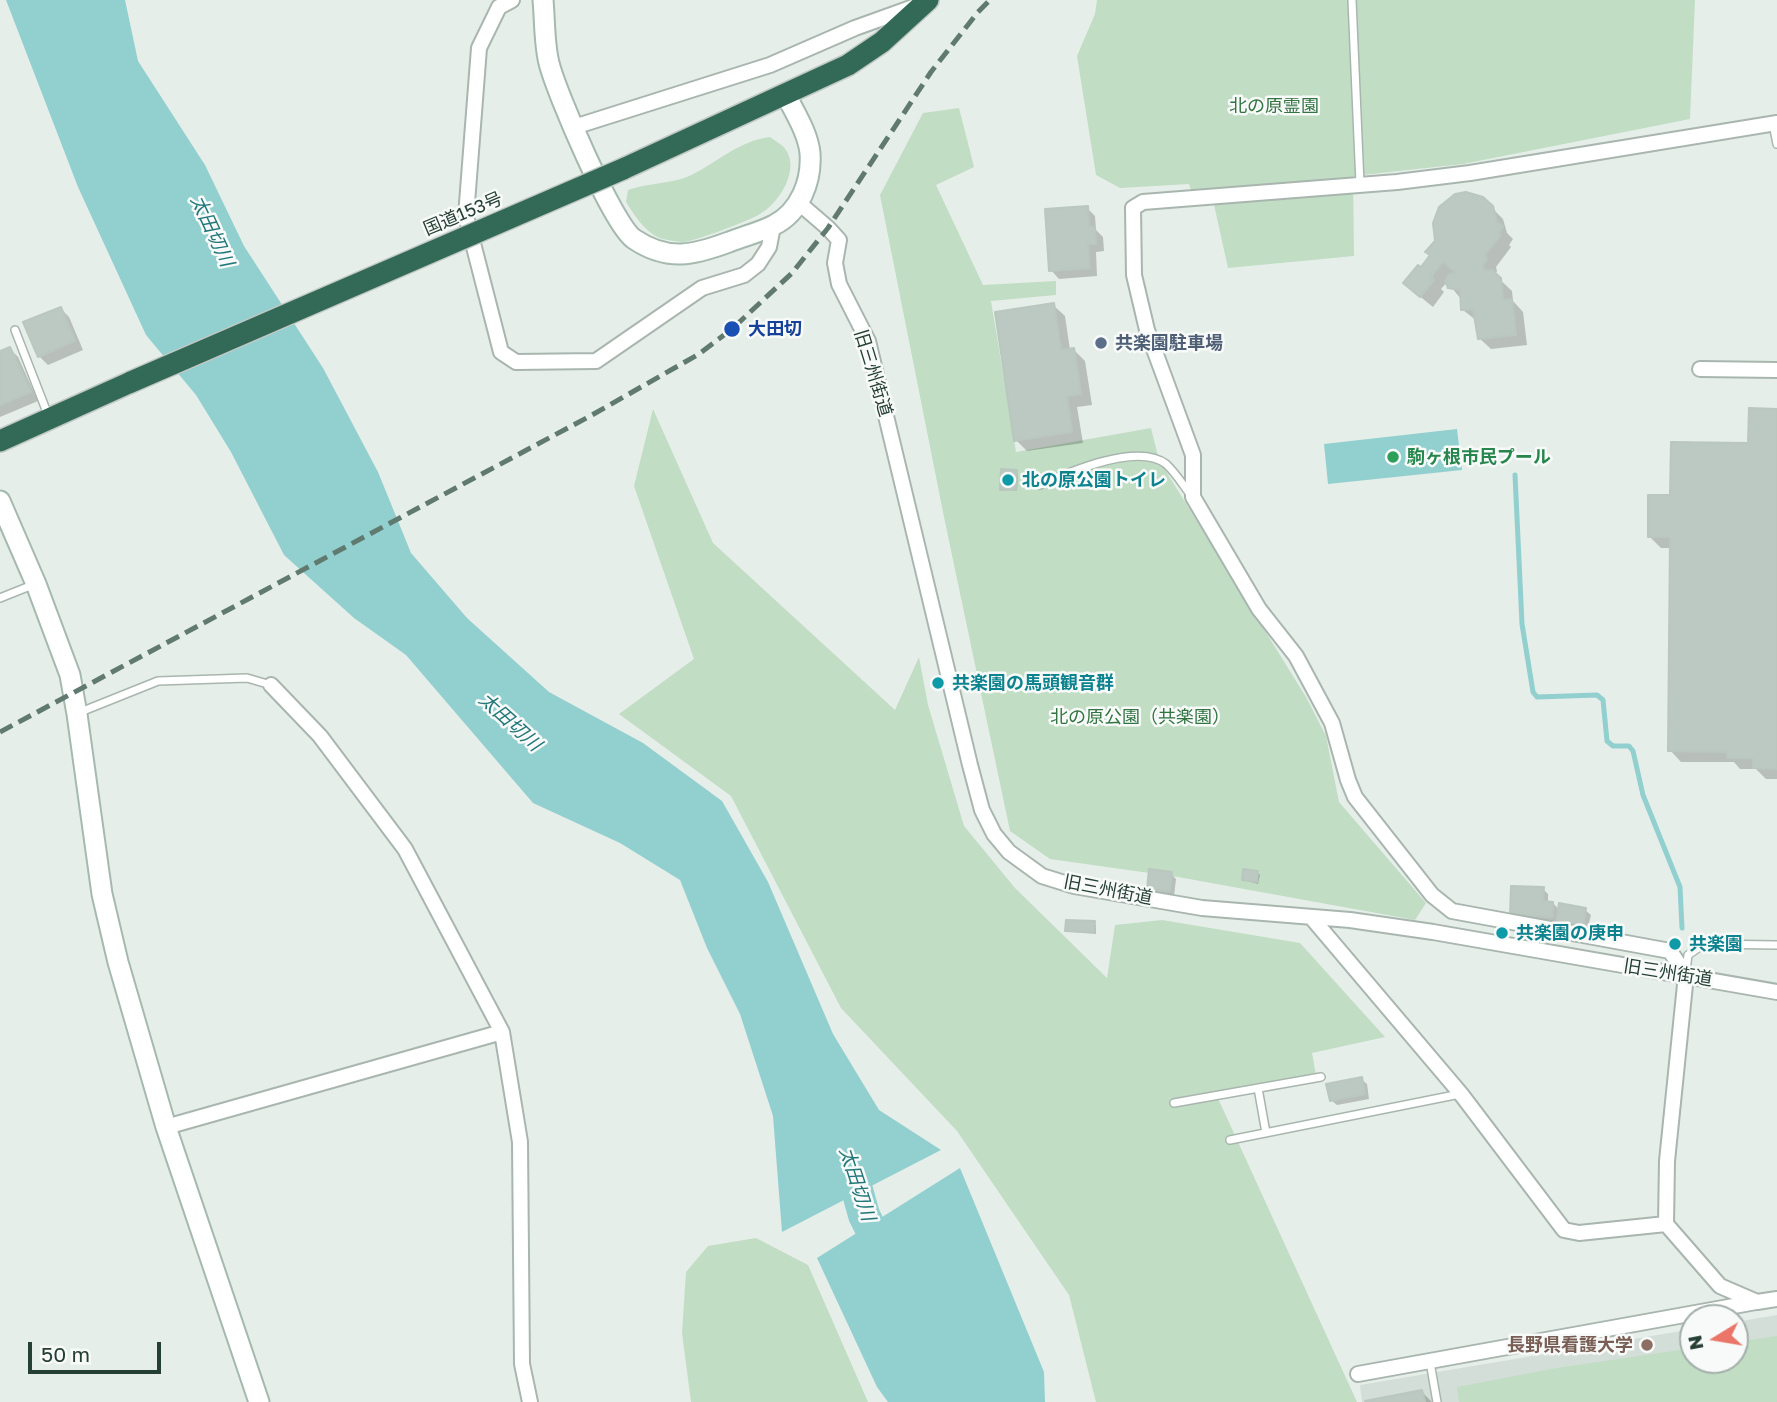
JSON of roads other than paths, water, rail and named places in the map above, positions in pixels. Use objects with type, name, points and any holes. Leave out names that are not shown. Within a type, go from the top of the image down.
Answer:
[{"type":"highway","name":"国道153号","points":[[0,441],[786,95],[848,65],[882,42],[926,2]]},
{"type":"street","points":[[512,0],[499,7],[479,48],[466,215],[502,352],[516,362],[596,360],[702,288],[744,275],[758,264],[769,247],[773,226]]},
{"type":"street","points":[[543,0],[548,60],[558,93],[612,208],[631,237],[667,255],[692,254],[773,226],[787,218],[799,203],[808,177],[810,152],[802,127],[786,95]]},
{"type":"street","points":[[574,127],[770,65],[855,28],[926,2]]},
{"type":"street","points":[[1757,1302],[1720,1286],[1666,1224],[1667,1161],[1686,975],[1670,951],[1452,911],[1432,895],[1355,797],[1332,723],[1296,656],[1259,609],[1193,497],[1193,455],[1147,330],[1134,275],[1133,208],[1143,202],[1397,182],[1470,173],[1775,124]]},
{"type":"street","name":"旧三州街道","points":[[799,203],[839,240],[835,263],[839,284],[868,341],[982,810],[994,834],[1009,852],[1042,876],[1082,888],[1202,908],[1311,916],[1433,932],[1777,992]]},
{"type":"street","points":[[1700,369],[1777,370]]},
{"type":"street","points":[[0,501],[36,584],[69,675],[102,894],[118,962],[166,1127],[259,1402]]},
{"type":"street","points":[[271,685],[320,736],[405,849],[502,1032],[520,1142],[522,1364],[530,1402]]},
{"type":"street","points":[[1311,916],[1461,1094],[1564,1230],[1579,1233],[1666,1224]]},
{"type":"street","points":[[166,1127],[502,1032]]},
{"type":"street","points":[[1358,1374],[1777,1299]]},
{"type":"lane","points":[[1352,0],[1360,184]]},
{"type":"lane","points":[[1775,124],[1777,145]]},
{"type":"lane","points":[[15,330],[49,419]]},
{"type":"lane","points":[[1040,485],[1078,468],[1143,455],[1165,463],[1193,497]]},
{"type":"lane","points":[[0,597],[36,584]]},
{"type":"lane","points":[[77,714],[158,681],[247,678],[271,685]]},
{"type":"lane","points":[[1534,951],[1538,927]]},
{"type":"lane","points":[[1686,975],[1688,955],[1704,944],[1777,945]]},
{"type":"lane","points":[[1174,1103],[1321,1077]]},
{"type":"lane","points":[[1258,1088],[1266,1133]]},
{"type":"lane","points":[[1230,1140],[1461,1094]]},
{"type":"lane","points":[[1430,1361],[1437,1402]]},
{"type":"water","points":[[6,0],[125,0],[138,61],[205,165],[244,246],[323,368],[378,472],[411,553],[467,618],[549,692],[643,743],[722,801],[768,882],[833,1034],[879,1110],[941,1150],[782,1232],[773,1116],[740,1014],[707,948],[680,880],[620,843],[533,803],[406,655],[354,618],[284,555],[231,452],[196,395],[146,335],[78,187]]},
{"type":"water","name":"駒ヶ根市民プール","points":[[1457,429],[1462,470],[1328,484],[1324,444]]},
{"type":"water","points":[[960,1168],[1044,1372],[1045,1402],[888,1402],[877,1387],[817,1258]]},
{"type":"waterway","points":[[1515,475],[1522,624],[1533,692],[1537,697],[1597,695],[1603,700],[1607,741],[1613,746],[1629,746],[1633,751],[1643,795],[1680,887],[1682,928]]},
{"type":"waterway","name":"太田切川","points":[[846,1150],[864,1215],[887,1262]]},
{"type":"railway","points":[[0,732],[592,415],[699,354],[732,329],[792,273],[828,228],[931,72],[990,0]]},
{"type":"place","name":"大田切","points":[[732,329]]},
{"type":"place","name":"共楽園駐車場","points":[[1101,343]]},
{"type":"place","name":"駒ヶ根市民プール","points":[[1393,457]]},
{"type":"place","name":"北の原公園トイレ","points":[[1008,480]]},
{"type":"place","name":"共楽園の馬頭観音群","points":[[938,683]]},
{"type":"place","name":"共楽園の庚申","points":[[1502,933]]},
{"type":"place","name":"共楽園","points":[[1675,944]]},
{"type":"place","name":"長野県看護大学","points":[[1647,1345]]},
{"type":"park label","name":"北の原霊園","points":[[1274,106]]},
{"type":"park label","name":"北の原公園（共楽園）","points":[[1140,717]]}]
